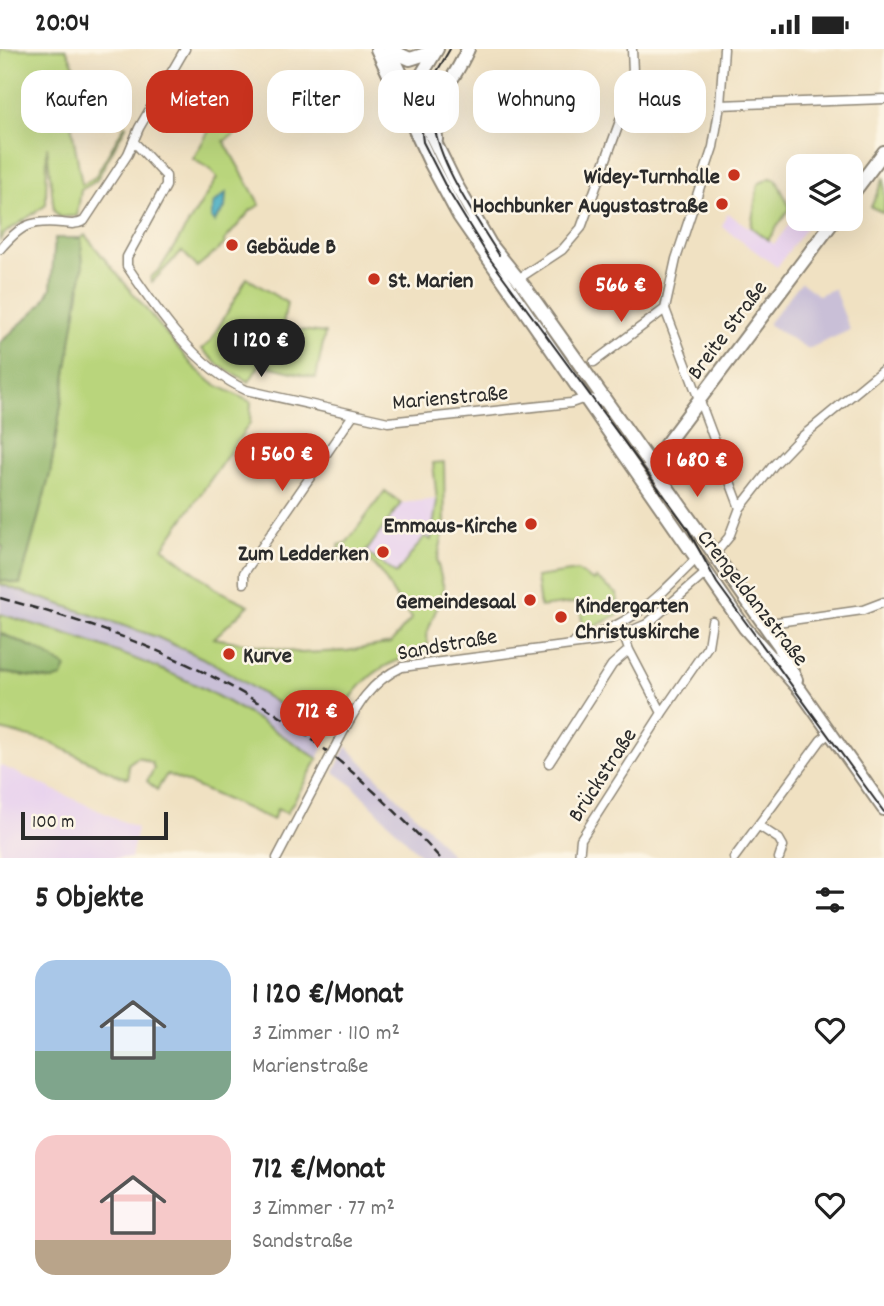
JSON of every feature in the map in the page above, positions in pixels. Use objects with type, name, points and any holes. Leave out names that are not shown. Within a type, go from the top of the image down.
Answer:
[{"type":"main road","points":[[377,49],[388,70]]},
{"type":"main road","points":[[390,49],[410,59],[424,57],[437,50]]},
{"type":"main road","points":[[390,49],[400,70]]},
{"type":"main road","points":[[456,70],[468,49]]},
{"type":"main road","points":[[424,70],[437,50]]},
{"type":"main road","name":"Crengeldanzstraße","points":[[421,133],[585,398],[746,628],[800,690],[884,809]]},
{"type":"main road","name":"Crengeldanzstraße","points":[[427,133],[433,149]]},
{"type":"main road","points":[[433,149],[434,133]]},
{"type":"main road","points":[[863,180],[884,152]]},
{"type":"main road","name":"Breite Straße","points":[[651,464],[826,231]]},
{"type":"main road","name":"Crengeldanzstraße","points":[[514,283],[651,464],[779,645],[800,690]]},
{"type":"main road","points":[[648,489],[651,464]]},
{"type":"main road","points":[[697,558],[714,555]]},
{"type":"main road","points":[[707,572],[714,555]]},
{"type":"main road","points":[[746,628],[762,624]]},
{"type":"street","points":[[0,249],[15,232],[34,221],[77,224],[84,221],[134,142],[185,49]]},
{"type":"street","points":[[514,283],[562,250],[582,228],[631,87],[632,49]]},
{"type":"street","points":[[724,49],[720,105],[712,151],[676,259],[665,309],[740,508]]},
{"type":"street","points":[[720,105],[884,99]]},
{"type":"street","name":"Marienstraße","points":[[134,142],[166,176],[166,187],[126,262],[210,370],[246,390],[388,422],[571,403],[585,398],[604,402]]},
{"type":"street","points":[[594,362],[665,309]]},
{"type":"street","points":[[714,555],[729,537],[740,508],[799,439],[884,369]]},
{"type":"street","points":[[244,583],[244,573],[354,415]]},
{"type":"street","name":"Sandstraße","points":[[562,646],[620,625],[652,604],[697,558]]},
{"type":"street","name":"Sandstraße","points":[[276,858],[341,736],[367,692],[378,681],[402,667],[423,662],[595,644],[624,636],[647,624],[707,572]]},
{"type":"street","points":[[762,624],[863,610],[884,602]]},
{"type":"street","name":"Brückstraße","points":[[579,858],[582,839],[708,646],[712,621]]},
{"type":"street","name":"Brückstraße","points":[[620,625],[629,650],[662,713]]},
{"type":"street","points":[[549,763],[612,665],[629,650]]},
{"type":"street","points":[[734,858],[821,740],[831,733]]},
{"type":"street","points":[[760,826],[779,839],[783,846],[779,858]]},
{"type":"shaded area","points":[[727,213],[774,244],[786,228],[786,231],[803,231],[777,267],[722,227]]},
{"type":"shaded area","points":[[801,282],[818,295],[834,289],[850,330],[808,349],[768,324]]},
{"type":"shaded area","name":"Zum Ledderken","points":[[385,491],[401,503],[438,499],[432,544],[402,609],[383,572],[366,558],[340,560],[339,545],[347,542]]},
{"type":"shaded area","points":[[0,584],[157,637],[211,662],[329,735],[318,759],[199,686],[74,636],[0,613]]},
{"type":"shaded area","points":[[346,746],[430,830],[454,858],[423,858],[352,785],[334,772]]},
{"type":"shaded area","points":[[0,765],[137,828],[131,858],[0,858]]},
{"type":"green space","points":[[0,49],[66,49],[75,68],[21,70],[21,133],[73,133],[82,185],[95,177],[122,133],[96,181],[81,190],[77,216],[59,217],[54,211],[47,146],[46,205],[5,233],[0,240]]},
{"type":"green space","points":[[208,133],[237,133],[224,141],[260,205],[251,210],[224,241],[225,244],[197,267],[182,251],[152,282],[150,278],[160,269],[217,178],[211,170],[193,159]]},
{"type":"green space","points":[[884,177],[884,213],[871,207]]},
{"type":"green space","points":[[770,178],[776,179],[786,200],[786,214],[768,240],[751,227],[758,184]]},
{"type":"green space","points":[[85,235],[193,366],[212,383],[251,402],[250,423],[163,548],[219,591],[249,605],[214,638],[301,653],[347,651],[391,643],[412,618],[366,558],[340,560],[339,545],[347,542],[385,491],[401,503],[366,552],[396,574],[425,536],[431,540],[437,501],[433,463],[444,462],[445,526],[437,561],[444,589],[426,636],[430,653],[411,656],[380,669],[357,690],[329,735],[211,662],[157,637],[0,584],[0,580],[20,584],[50,474],[83,267],[81,238]]},
{"type":"green space","points":[[55,238],[81,238],[83,267],[50,474],[20,584],[0,580],[0,555],[3,547],[0,545],[0,343],[43,303],[51,288]]},
{"type":"green space","points":[[247,278],[287,303],[283,324],[294,329],[325,333],[316,378],[260,364],[249,382],[220,366],[202,349],[210,342]]},
{"type":"green space","points":[[577,571],[594,581],[596,578],[617,594],[619,614],[583,633],[580,602],[540,607],[536,577]]},
{"type":"green space","points":[[0,614],[100,646],[174,675],[229,703],[318,759],[287,813],[277,809],[273,820],[167,774],[157,790],[147,781],[154,769],[152,763],[138,757],[128,764],[129,778],[119,776],[47,741],[0,730],[0,672],[52,680],[39,650],[0,633]]},
{"type":"green space","points":[[0,633],[39,650],[66,667],[62,677],[52,680],[0,672]]},
{"type":"water","points":[[226,193],[225,208],[214,222],[211,218],[213,204]]},
{"type":"tram line","points":[[450,49],[424,94],[419,111],[423,142],[447,189],[490,259],[686,526],[717,583],[884,812]]},
{"type":"tram line","points":[[436,133],[451,174],[499,255]]},
{"type":"railway","points":[[0,598],[130,640],[188,664],[241,692],[292,725],[341,763],[390,807],[440,858]]},
{"type":"place","name":"Widey-Turnhalle","points":[[734,175]]},
{"type":"place","name":"Hochbunker Augustastraße","points":[[722,204]]},
{"type":"place","name":"Gebäude B","points":[[232,245]]},
{"type":"place","name":"St. Marien","points":[[374,279]]},
{"type":"place","name":"Emmaus-Kirche","points":[[531,524]]},
{"type":"place","name":"Zum Ledderken","points":[[383,552]]},
{"type":"place","name":"Gemeindesaal","points":[[530,600]]},
{"type":"place","name":"Kindergarten Christuskirche","points":[[561,617]]},
{"type":"place","name":"Kurve","points":[[229,654]]}]
